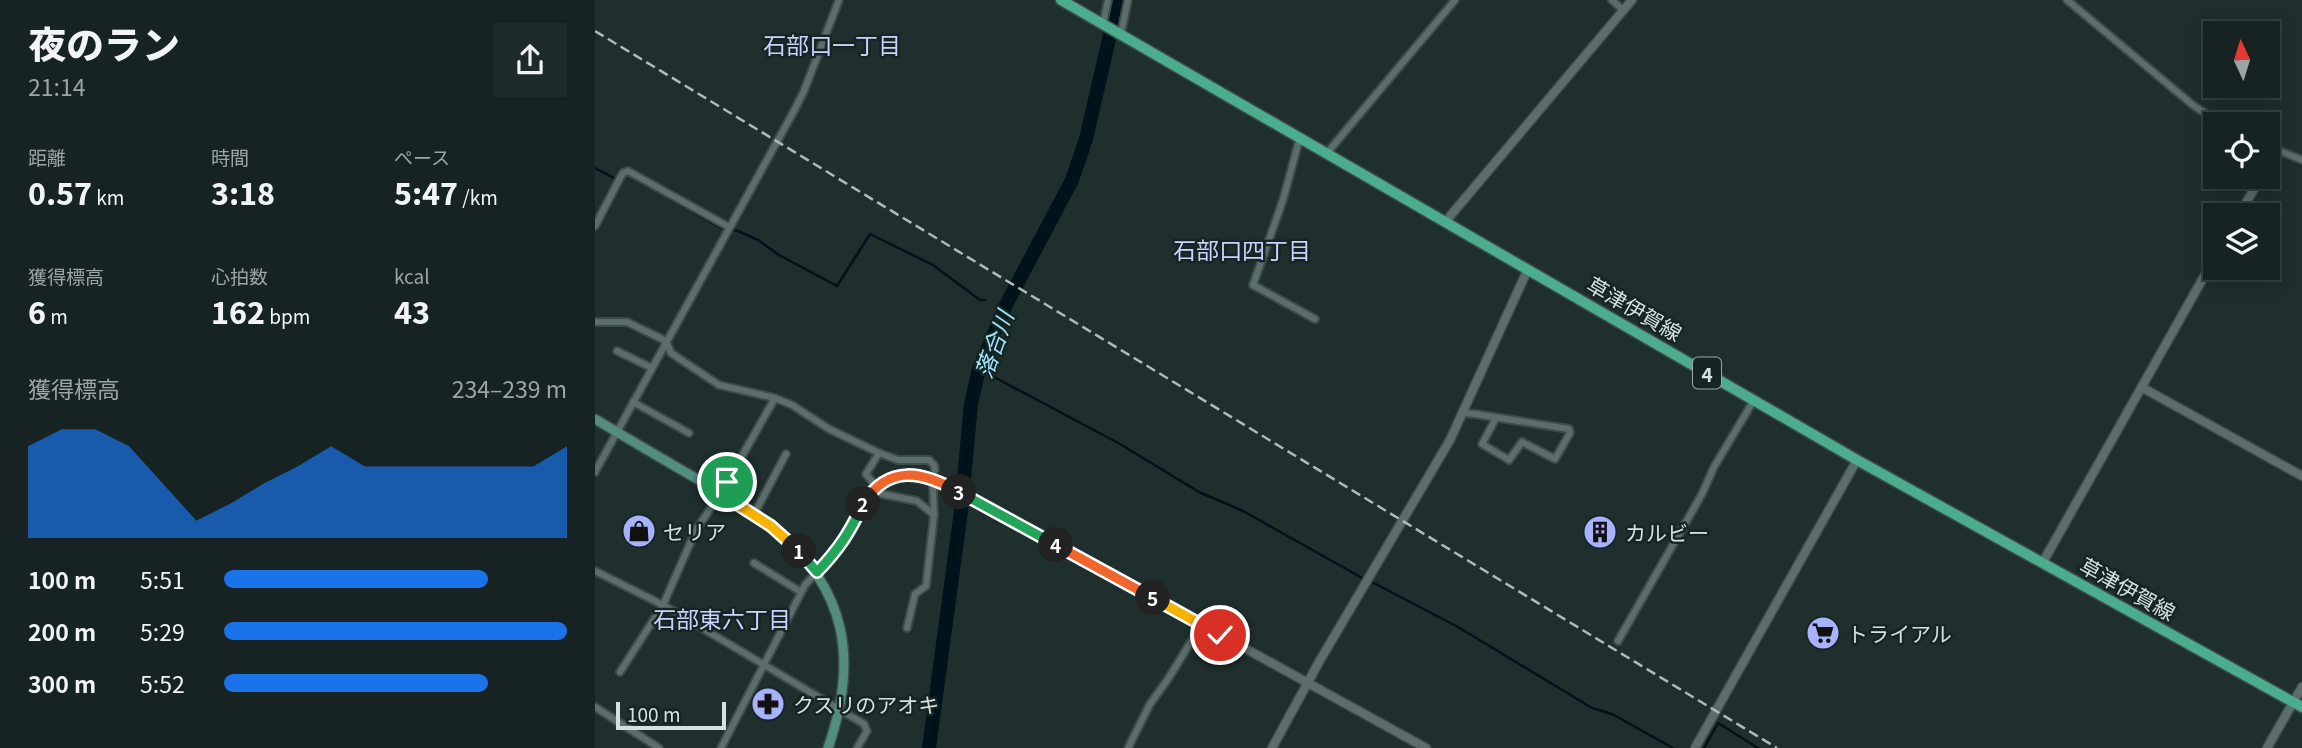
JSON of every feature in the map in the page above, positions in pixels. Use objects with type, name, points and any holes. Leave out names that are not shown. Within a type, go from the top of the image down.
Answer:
[{"type":"main road","name":"草津伊賀線","points":[[1061,0],[1857,460],[2298,705]]},
{"type":"main road","points":[[595,419],[754,514],[801,552],[817,572],[836,607],[845,658],[840,708],[828,748]]},
{"type":"street","points":[[595,472],[804,91],[839,0]]},
{"type":"street","points":[[1104,25],[1108,0]]},
{"type":"street","points":[[1119,33],[1128,0]]},
{"type":"street","points":[[1327,153],[1455,0]]},
{"type":"street","points":[[1612,0],[1623,10]]},
{"type":"street","points":[[1446,222],[1632,0]]},
{"type":"street","points":[[2067,0],[2203,112]]},
{"type":"street","points":[[1300,137],[1283,200],[1253,285],[1315,319]]},
{"type":"street","points":[[2280,151],[2302,160]]},
{"type":"street","points":[[595,226],[623,173],[628,172],[729,227]]},
{"type":"street","points":[[1272,748],[1306,684],[1408,513],[1463,413],[1528,269]]},
{"type":"street","points":[[2043,562],[2203,279]]},
{"type":"street","points":[[595,322],[627,321],[666,341],[671,353],[719,385],[775,398],[808,414],[829,429],[879,453],[898,460],[929,460],[935,470]]},
{"type":"street","points":[[617,351],[652,368]]},
{"type":"street","points":[[2143,388],[2302,476]]},
{"type":"street","points":[[620,672],[663,605],[696,530],[721,494],[775,398]]},
{"type":"street","points":[[1618,641],[1754,400]]},
{"type":"street","points":[[633,402],[689,433]]},
{"type":"street","points":[[1463,413],[1569,429],[1570,433],[1555,459],[1522,442],[1509,460],[1482,444],[1496,418]]},
{"type":"street","points":[[879,453],[866,474],[877,488],[888,496],[917,501],[934,516]]},
{"type":"street","points":[[754,514],[786,454]]},
{"type":"street","points":[[1695,748],[1857,460]]},
{"type":"street","points":[[721,748],[801,592],[843,543],[865,502],[877,488],[900,476],[918,475],[939,481],[968,496],[1426,748]]},
{"type":"street","points":[[907,628],[915,594],[926,586],[934,516],[933,488]]},
{"type":"street","points":[[754,563],[801,592]]},
{"type":"street","points":[[595,571],[663,605],[864,724],[867,731],[857,748]]},
{"type":"street","points":[[1128,748],[1150,704],[1202,624]]},
{"type":"street","points":[[2267,748],[2298,705],[2302,687]]},
{"type":"street","points":[[595,707],[659,748]]},
{"type":"waterway","name":"落合川","points":[[929,748],[961,511],[971,404],[979,369],[1007,303],[1072,180],[1086,139],[1118,0]]},
{"type":"waterway","points":[[595,168],[614,178],[618,177]]},
{"type":"waterway","points":[[664,195],[721,228],[738,231],[758,240],[779,255],[837,286],[870,234],[933,265],[980,300],[985,300]]},
{"type":"waterway","points":[[979,369],[1120,444],[1199,492],[1243,511],[1364,579]]},
{"type":"waterway","points":[[1370,581],[1458,627],[1592,708],[1612,714],[1673,748]]},
{"type":"waterway","points":[[1704,748],[1718,723],[1758,748]]},
{"type":"railway","points":[[595,31],[1777,748]]},
{"type":"place","name":"セリア","points":[[639,531]]},
{"type":"place","name":"カルビー","points":[[1600,532]]},
{"type":"place","name":"トライアル","points":[[1823,633]]},
{"type":"place","name":"クスリのアオキ","points":[[768,704]]},
{"type":"district","name":"石部口一丁目","points":[[832,44]]},
{"type":"district","name":"石部口四丁目","points":[[1242,249]]},
{"type":"district","name":"石部東六丁目","points":[[722,618]]},
{"type":"route","points":[[727,482],[721,494],[771,526],[801,552],[817,572],[837,551],[865,502],[877,488],[900,476],[927,476],[1220,635]]}]
